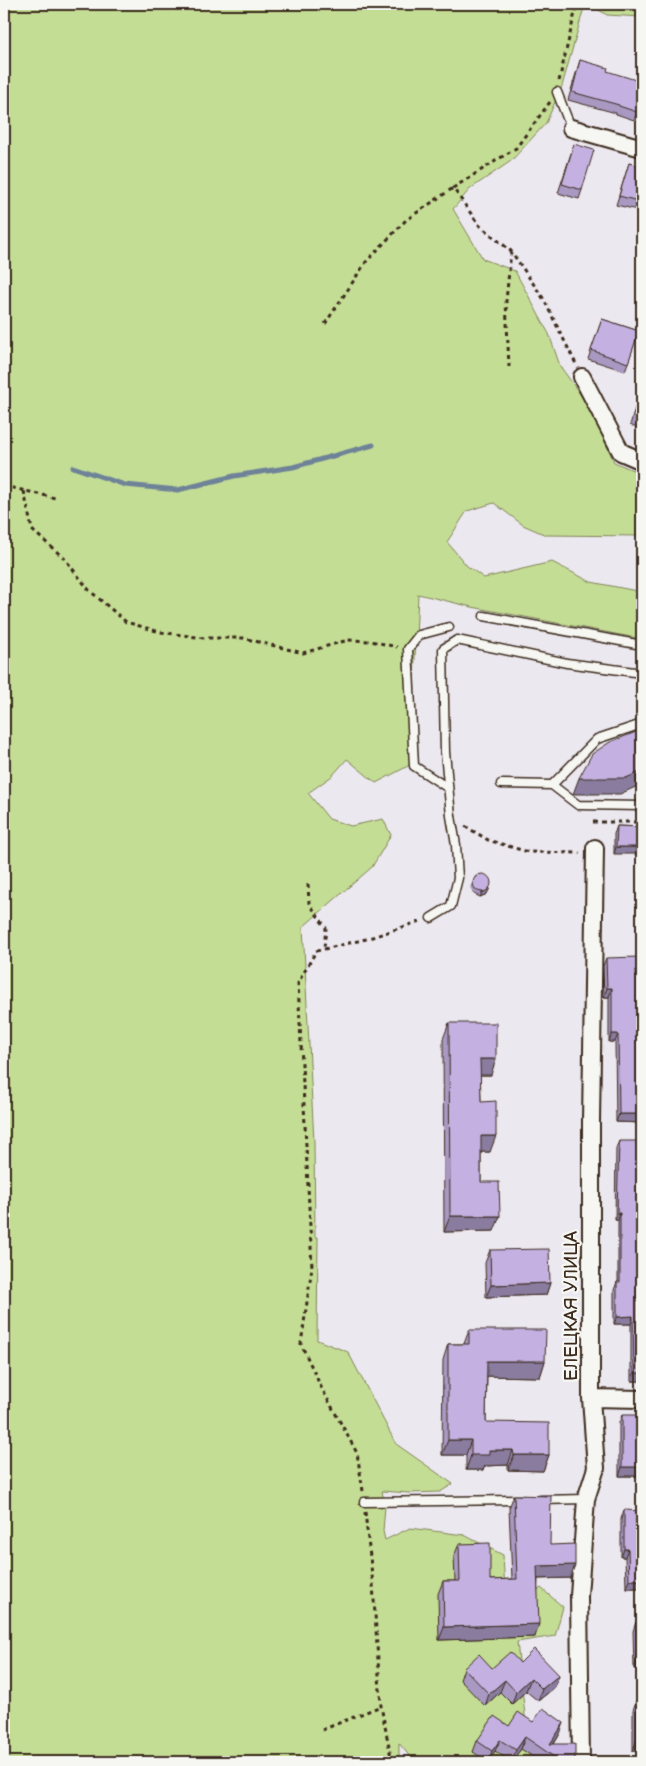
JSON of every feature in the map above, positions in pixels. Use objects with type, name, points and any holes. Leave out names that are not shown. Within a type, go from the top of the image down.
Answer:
[{"type":"street","points":[[571,128],[642,148]]},
{"type":"street","points":[[582,377],[620,452],[642,461]]},
{"type":"street","name":"ЕЛЕЦКАЯ УЛИЦА","points":[[581,1762],[579,1596],[586,1499],[596,1468],[591,1398],[591,1122],[594,851]]},
{"type":"street","points":[[591,1398],[642,1399]]},
{"type":"lane","points":[[557,92],[571,128]]},
{"type":"lane","points":[[484,616],[642,645]]},
{"type":"lane","points":[[448,788],[414,766],[408,649],[419,635],[449,627]]},
{"type":"lane","points":[[431,918],[451,906],[458,878],[456,845],[451,818],[444,752],[443,649],[457,640],[567,663],[642,673]]},
{"type":"lane","points":[[552,785],[596,739],[642,724]]},
{"type":"lane","points":[[501,784],[552,785],[578,805],[642,806]]},
{"type":"lane","points":[[364,1502],[586,1499]]},
{"type":"path","points":[[325,324],[366,262],[406,220],[452,188],[516,148],[557,92],[577,4]]},
{"type":"path","points":[[452,188],[479,224],[511,251],[543,298],[582,377]]},
{"type":"path","points":[[508,367],[506,301],[511,251]]},
{"type":"path","points":[[4,488],[55,498]]},
{"type":"path","points":[[24,491],[32,530],[65,559],[89,590],[126,622],[160,632],[204,638],[243,638],[303,653],[348,640],[408,649]]},
{"type":"path","points":[[451,818],[488,840],[528,852],[594,851]]},
{"type":"path","points":[[593,822],[642,822]]},
{"type":"path","points":[[308,884],[309,903],[326,928],[324,949]]},
{"type":"path","points":[[392,1762],[381,1706],[373,1584],[357,1453],[321,1387],[302,1344],[312,1267],[298,984],[316,950],[366,939],[431,918]]},
{"type":"path","points":[[322,1730],[381,1706]]},
{"type":"green space","points":[[4,4],[585,4],[562,86],[546,123],[511,161],[470,189],[453,209],[483,259],[515,271],[549,334],[560,366],[580,394],[597,423],[614,462],[642,474],[642,536],[546,535],[523,525],[494,503],[467,511],[447,542],[467,566],[484,578],[552,562],[591,582],[642,592],[642,639],[472,607],[418,594],[410,765],[376,783],[347,759],[332,776],[308,793],[329,819],[351,826],[383,819],[391,835],[372,867],[303,927],[314,1142],[315,1237],[318,1237],[317,1340],[348,1352],[396,1444],[453,1484],[440,1492],[409,1493],[382,1491],[385,1506],[383,1531],[385,1540],[410,1528],[464,1535],[503,1555],[506,1610],[541,1588],[563,1607],[555,1636],[517,1642],[530,1762],[414,1762],[399,1743],[399,1762],[4,1762]]},
{"type":"green space","points":[[589,4],[642,4],[642,17],[607,15]]},
{"type":"building","points":[[580,60],[608,68],[607,71],[642,82],[642,95],[637,112],[572,92]]},
{"type":"building","points":[[574,144],[594,150],[582,190],[562,184]]},
{"type":"building","points":[[629,163],[642,167],[642,202],[619,196]]},
{"type":"building","points":[[602,319],[639,331],[628,363],[591,350]]},
{"type":"building","points":[[642,386],[642,416],[634,413]]},
{"type":"building","points":[[642,731],[642,771],[626,778],[579,778],[592,754],[610,742]]},
{"type":"building","points":[[617,826],[642,827],[642,847],[616,847]]},
{"type":"building","points":[[482,874],[488,877],[491,883],[488,889],[482,892],[476,889],[473,883],[476,877]]},
{"type":"building","points":[[639,957],[640,1009],[642,1009],[642,1114],[619,1114],[618,1034],[612,1034],[612,988],[607,988],[606,958]]},
{"type":"building","points":[[449,1023],[496,1023],[496,1059],[480,1059],[481,1102],[496,1101],[496,1136],[481,1136],[481,1182],[499,1182],[500,1216],[450,1216]]},
{"type":"building","points":[[619,1141],[640,1141],[640,1189],[642,1189],[642,1373],[634,1373],[633,1316],[617,1317],[617,1282],[620,1282],[620,1213],[617,1213]]},
{"type":"building","points":[[549,1249],[550,1283],[491,1285],[490,1250]]},
{"type":"building","points":[[469,1330],[546,1330],[545,1361],[487,1361],[486,1422],[549,1423],[549,1455],[514,1455],[513,1450],[489,1450],[489,1455],[471,1455],[471,1440],[448,1440],[448,1344],[469,1344]]},
{"type":"building","points":[[622,1415],[642,1415],[642,1467],[622,1467]]},
{"type":"building","points":[[514,1495],[551,1496],[550,1545],[575,1544],[575,1565],[537,1566],[539,1624],[444,1627],[443,1581],[460,1581],[459,1544],[490,1543],[490,1580],[517,1579]]},
{"type":"building","points":[[624,1510],[642,1511],[642,1580],[629,1580],[628,1549],[624,1549]]},
{"type":"building","points":[[636,1622],[642,1622],[642,1660],[637,1660]]},
{"type":"building","points":[[534,1649],[559,1675],[542,1689],[531,1678],[516,1692],[505,1680],[489,1694],[464,1668],[479,1654],[492,1668],[510,1652],[520,1663]]},
{"type":"building","points":[[637,1698],[642,1698],[642,1739],[637,1739]]},
{"type":"building","points":[[543,1708],[564,1723],[550,1744],[575,1744],[575,1762],[560,1762],[525,1737],[516,1750],[500,1740],[492,1751],[477,1741],[494,1716],[509,1726],[518,1712],[533,1722]]},
{"type":"waterway","points":[[73,467],[125,485],[178,490],[234,476],[293,467],[373,445]]}]
